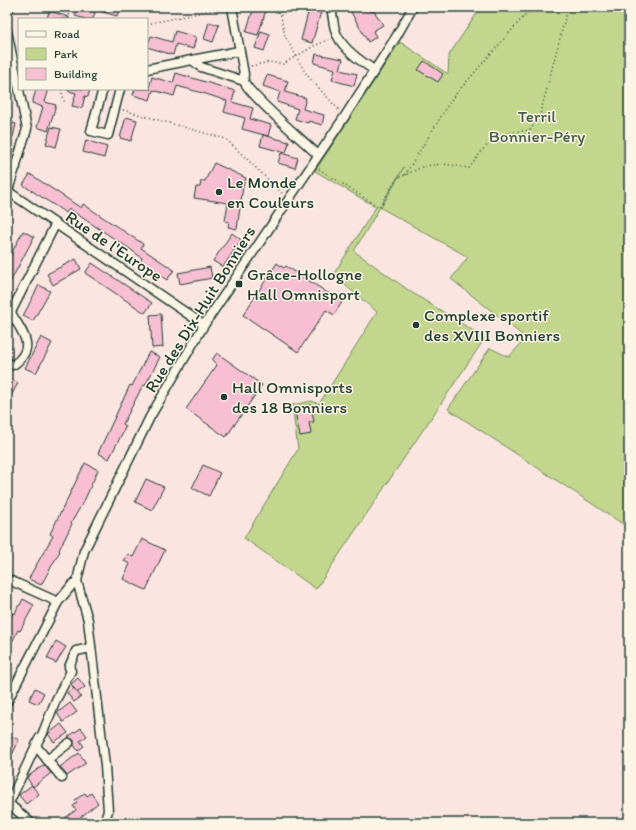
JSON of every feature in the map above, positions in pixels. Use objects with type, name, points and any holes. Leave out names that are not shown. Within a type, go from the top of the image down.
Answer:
[{"type":"street","points":[[331,7],[338,35],[345,46],[374,70]]},
{"type":"street","name":"Rue des Dix-Huit Bonniers","points":[[104,823],[108,811],[105,766],[88,620],[78,581],[84,551],[150,417],[204,325],[345,116],[396,37],[413,7]]},
{"type":"street","points":[[232,8],[244,81],[266,107],[318,155]]},
{"type":"street","points":[[7,31],[18,85]]},
{"type":"street","points":[[148,68],[239,51]]},
{"type":"street","points":[[192,60],[201,67],[244,81]]},
{"type":"street","points":[[8,193],[27,129],[19,90]]},
{"type":"street","points":[[103,90],[91,131],[108,135],[120,90]]},
{"type":"street","points":[[7,164],[16,167]]},
{"type":"street","name":"Rue de l'Europe","points":[[8,193],[204,325]]},
{"type":"street","points":[[7,363],[13,364],[22,359],[27,348],[26,338],[9,316],[55,225]]},
{"type":"street","points":[[7,579],[58,602]]},
{"type":"street","points":[[7,702],[58,602],[72,585],[78,581]]},
{"type":"street","points":[[31,823],[8,802],[42,735],[56,700],[71,671],[69,667],[76,651],[91,648]]},
{"type":"street","points":[[48,760],[69,743]]},
{"type":"street","points":[[36,746],[62,778]]},
{"type":"path","points":[[68,18],[72,7]]},
{"type":"path","points":[[279,7],[285,36],[306,74],[345,116]]},
{"type":"path","points":[[405,175],[453,97],[532,7]]},
{"type":"path","points":[[312,165],[379,207],[398,177],[424,166],[443,164],[469,168],[485,147],[507,132],[530,130],[540,115],[568,7]]},
{"type":"path","points":[[148,24],[213,10],[232,8]]},
{"type":"path","points":[[242,68],[270,62],[284,64],[314,46],[338,35]]},
{"type":"path","points":[[61,90],[64,104]]},
{"type":"path","points":[[115,108],[226,139],[289,200]]},
{"type":"green space","name":"Terril Bonnier-Péry","points":[[481,7],[629,7],[629,528],[448,409],[490,348],[509,357],[526,338],[451,279],[468,257],[381,208],[404,167],[354,251],[411,292],[485,338],[316,589],[244,538],[298,449],[292,405],[312,401],[319,404],[377,312],[333,275],[376,207],[315,171],[400,42],[448,74],[449,55]]},
{"type":"building","points":[[78,7],[95,12],[93,18],[75,16]]},
{"type":"building","points":[[92,7],[120,7],[117,16],[92,9]]},
{"type":"building","points":[[254,7],[266,10],[258,35],[246,32]]},
{"type":"building","points":[[348,7],[368,7],[371,12],[374,11],[383,25],[373,31],[376,37],[368,42]]},
{"type":"building","points":[[309,9],[321,12],[312,43],[301,40]]},
{"type":"building","points":[[49,11],[69,17],[69,18],[47,18]]},
{"type":"building","points":[[209,22],[219,25],[213,42],[204,39]]},
{"type":"building","points":[[175,31],[196,37],[193,49],[176,44],[173,55],[148,47],[151,36],[172,42]]},
{"type":"building","points":[[261,31],[270,34],[264,51],[255,48]]},
{"type":"building","points":[[316,54],[343,59],[340,70],[357,74],[354,86],[332,80],[335,69],[314,63]]},
{"type":"building","points":[[424,61],[443,74],[438,82],[418,70]]},
{"type":"building","points":[[176,73],[235,91],[232,102],[253,108],[250,119],[271,125],[268,136],[242,129],[245,118],[224,112],[227,101],[206,94],[177,86],[174,96],[153,90],[150,100],[133,95],[135,90],[151,89],[149,88],[152,77],[173,83]]},
{"type":"building","points":[[267,75],[288,81],[285,92],[306,98],[303,109],[324,115],[322,125],[295,119],[298,109],[277,102],[280,92],[263,86]]},
{"type":"building","points":[[36,90],[49,90],[45,102],[56,105],[48,131],[37,127],[43,107],[32,103]]},
{"type":"building","points":[[90,90],[88,97],[85,96],[82,108],[72,106],[76,93],[68,91]]},
{"type":"building","points":[[126,117],[137,120],[131,141],[120,138]]},
{"type":"building","points":[[7,121],[16,124],[13,137],[7,136]]},
{"type":"building","points":[[51,127],[61,129],[56,147],[46,144]]},
{"type":"building","points":[[263,135],[289,142],[286,153],[260,146]]},
{"type":"building","points":[[86,140],[107,147],[104,158],[83,152]]},
{"type":"building","points":[[281,153],[298,158],[295,168],[278,163]]},
{"type":"building","name":"Le Monde en Couleurs","points":[[214,163],[246,178],[243,186],[237,229],[228,227],[229,222],[225,221],[228,203],[194,198],[196,187],[200,187],[201,181],[205,181]]},
{"type":"building","points":[[30,174],[81,208],[83,204],[143,244],[141,248],[174,270],[167,280],[140,262],[142,258],[130,249],[69,209],[66,213],[23,185]]},
{"type":"building","points":[[23,231],[34,237],[7,288],[7,262]]},
{"type":"building","points":[[232,233],[241,240],[223,267],[213,261]]},
{"type":"building","points":[[76,259],[81,269],[53,285],[47,274]]},
{"type":"building","points":[[92,263],[152,303],[145,313],[85,273]]},
{"type":"building","points":[[277,263],[284,268],[286,266],[342,302],[334,315],[326,310],[298,352],[243,315]]},
{"type":"building","points":[[210,267],[212,278],[180,284],[178,273]]},
{"type":"building","points":[[39,285],[50,291],[33,321],[23,316]]},
{"type":"building","points":[[161,314],[163,347],[152,348],[150,315]]},
{"type":"building","points":[[41,337],[52,343],[36,373],[25,368]]},
{"type":"building","points":[[149,352],[160,357],[145,386],[143,385],[123,424],[126,426],[109,459],[98,453],[130,385],[132,386]]},
{"type":"building","name":"Hall Omnisports des 18 Bonniers","points":[[217,353],[262,385],[226,437],[186,409],[217,365],[212,360]]},
{"type":"building","points":[[7,377],[18,383],[12,394],[7,391]]},
{"type":"building","points":[[311,405],[314,422],[309,422],[311,434],[300,436],[294,407]]},
{"type":"building","points":[[85,463],[98,470],[85,499],[71,523],[72,524],[59,550],[60,551],[41,585],[29,579],[53,536],[50,534]]},
{"type":"building","points":[[203,465],[220,473],[209,496],[192,488]]},
{"type":"building","points":[[146,479],[164,487],[152,510],[135,502]]},
{"type":"building","points":[[142,539],[165,550],[146,590],[123,579],[130,564],[124,561],[128,554],[133,557]]},
{"type":"building","points":[[23,599],[34,605],[20,631],[18,630],[7,652],[7,624],[13,613],[15,614]]},
{"type":"building","points":[[56,641],[66,647],[56,663],[47,658]]},
{"type":"building","points":[[78,678],[85,687],[77,693],[71,684]]},
{"type":"building","points":[[35,688],[44,693],[38,704],[29,700]]},
{"type":"building","points":[[74,688],[81,697],[74,702],[67,693]]},
{"type":"building","points":[[70,703],[77,712],[63,722],[57,713]]},
{"type":"building","points":[[61,724],[68,733],[54,742],[48,734]]},
{"type":"building","points":[[81,728],[87,736],[80,741],[84,746],[78,751],[74,745],[74,740],[68,737]]},
{"type":"building","points":[[9,735],[19,740],[13,753],[7,750],[7,739]]},
{"type":"building","points":[[79,753],[86,763],[67,776],[60,767]]},
{"type":"building","points":[[44,765],[51,773],[33,787],[39,794],[26,804],[19,795],[32,785],[27,777]]},
{"type":"building","points":[[85,793],[87,796],[91,793],[98,803],[77,820],[80,823],[58,823],[76,810],[73,806],[77,803],[75,800]]},
{"type":"place","name":"Le Monde en Couleurs","points":[[219,192]]},
{"type":"place","name":"Grâce-Hollogne Hall Omnisport","points":[[239,284]]},
{"type":"place","name":"Complexe sportif des XVIII Bonniers","points":[[416,325]]},
{"type":"place","name":"Hall Omnisports des 18 Bonniers","points":[[224,397]]}]
